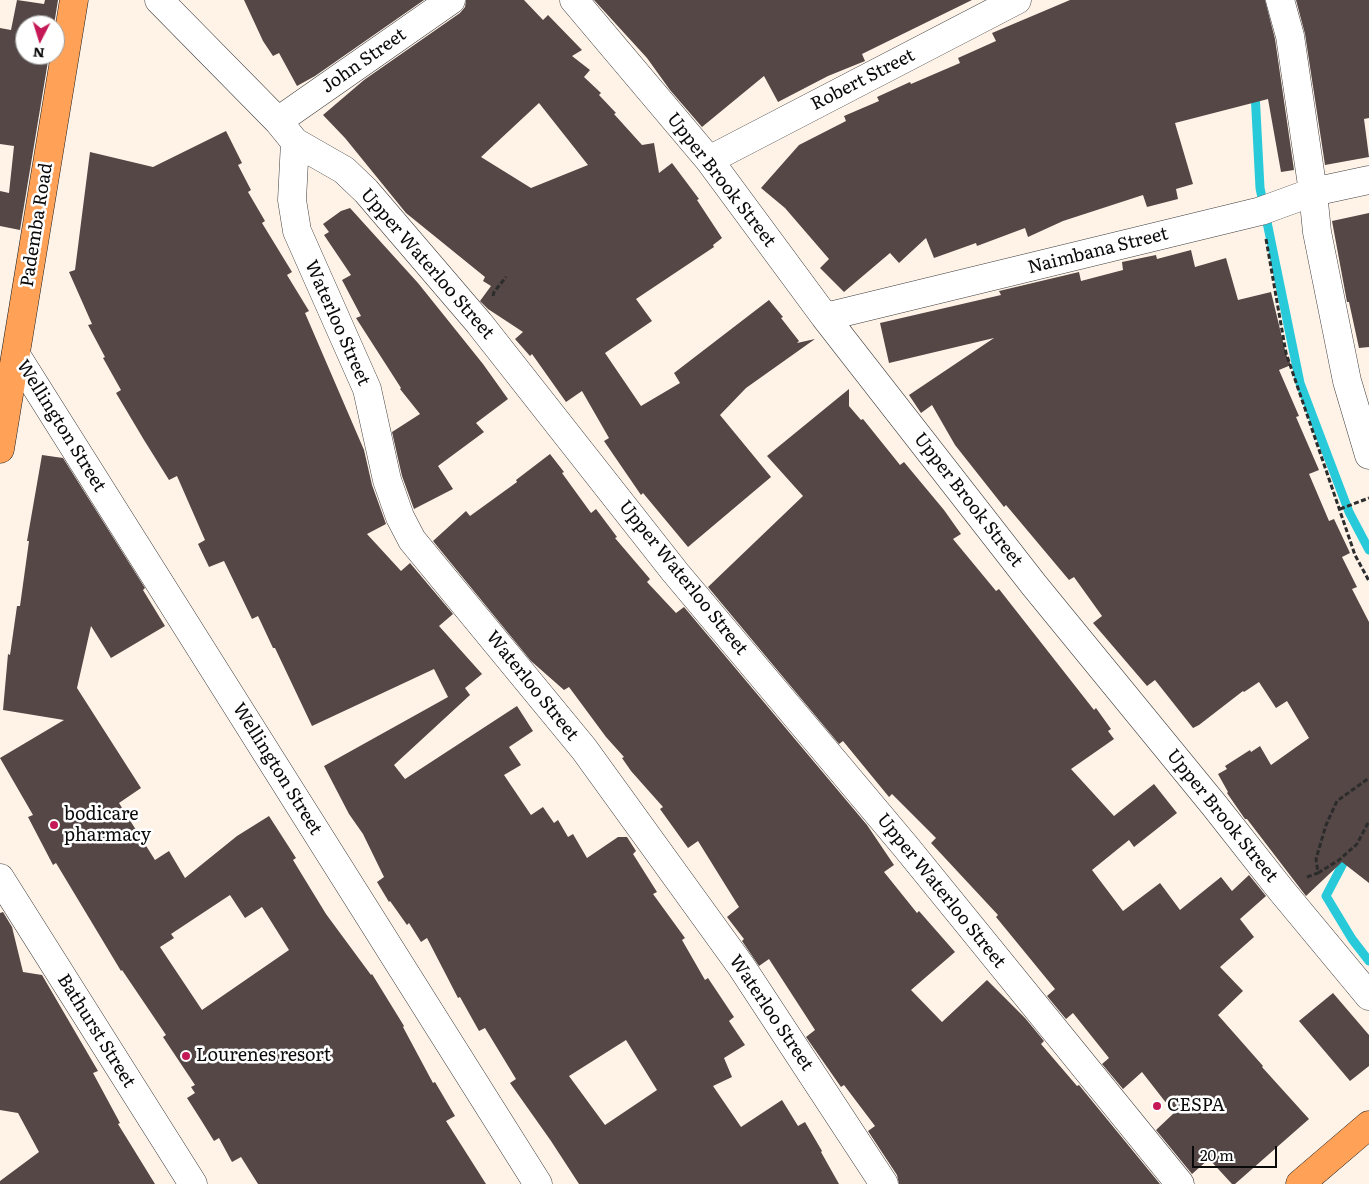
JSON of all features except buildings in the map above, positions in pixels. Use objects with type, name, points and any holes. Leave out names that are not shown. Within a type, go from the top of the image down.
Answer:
[{"type":"main road","name":"Pademba Road","points":[[0,449],[74,0]]},
{"type":"main road","points":[[1300,1184],[1369,1126]]},
{"type":"street","name":"Upper Waterloo Street","points":[[159,0],[278,121],[295,142],[344,170],[366,191],[472,316],[675,572],[906,847],[1180,1184]]},
{"type":"street","name":"John Street","points":[[278,121],[451,0]]},
{"type":"street","name":"Upper Brook Street","points":[[574,0],[710,160],[825,317],[1034,585],[1369,996]]},
{"type":"street","name":"Robert Street","points":[[710,160],[1017,0]]},
{"type":"street","points":[[1280,0],[1290,36],[1317,232],[1347,381],[1369,455]]},
{"type":"street","name":"Waterloo Street","points":[[295,142],[292,200],[297,231],[367,389],[387,480],[400,517],[412,540],[584,749],[741,966],[884,1184]]},
{"type":"street","name":"Naimbana Street","points":[[825,317],[1261,211],[1313,192],[1369,180]]},
{"type":"street","name":"Wellington Street","points":[[16,354],[538,1184]]},
{"type":"street","name":"Bathurst Street","points":[[0,878],[193,1184]]},
{"type":"path","points":[[1261,211],[1286,353],[1355,555],[1369,581]]},
{"type":"path","points":[[1340,509],[1369,498]]},
{"type":"path","points":[[1318,874],[1316,859],[1326,825],[1337,801],[1369,778]]},
{"type":"path","points":[[1281,890],[1318,874],[1339,860],[1357,844],[1369,821]]},
{"type":"waterway","points":[[1255,92],[1260,188],[1300,383],[1349,512],[1369,550]]},
{"type":"waterway","points":[[1348,854],[1326,896],[1352,939],[1369,961]]},
{"type":"place","name":"bodicare pharmacy","points":[[54,825]]},
{"type":"place","name":"Lourenes resort","points":[[186,1056]]},
{"type":"place","name":"CESPA","points":[[1157,1106]]}]
